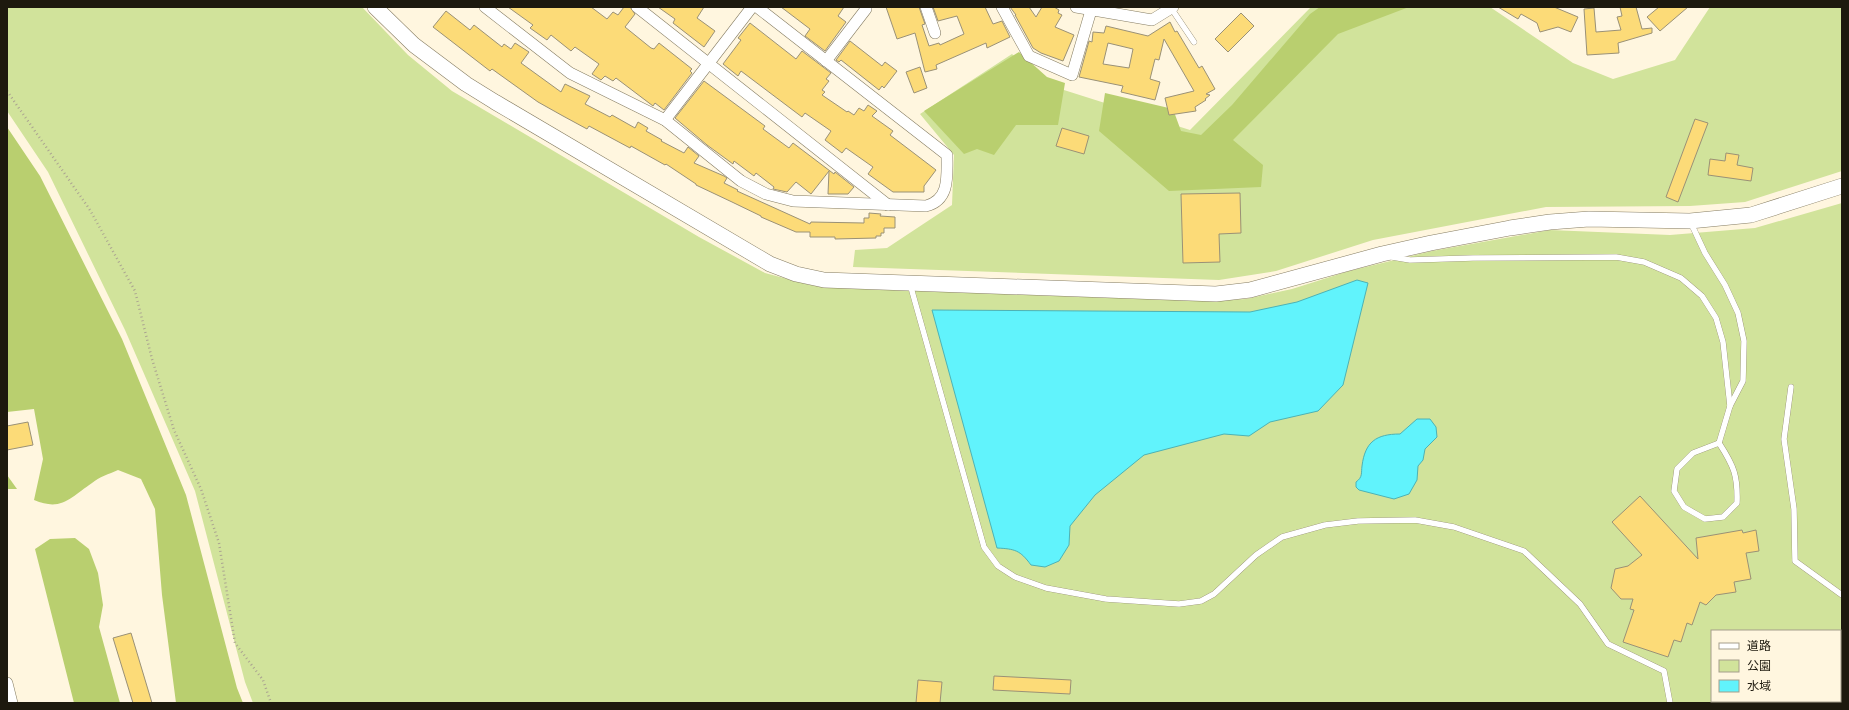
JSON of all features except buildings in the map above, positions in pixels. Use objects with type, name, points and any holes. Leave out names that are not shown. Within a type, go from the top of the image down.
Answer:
[{"type":"street","points":[[375,7],[414,45],[471,87],[770,264],[796,274],[824,280],[1216,294],[1250,290],[1382,254],[1438,242],[1550,222],[1589,220],[1690,221],[1751,215],[1842,186]]},
{"type":"street","points":[[485,7],[570,73],[664,120],[741,181],[766,194],[793,201],[926,206],[934,204],[946,188],[948,155],[758,7]]},
{"type":"street","points":[[637,7],[888,205]]},
{"type":"street","points":[[664,120],[710,64],[752,7]]},
{"type":"street","points":[[826,61],[866,7]]},
{"type":"street","points":[[926,7],[935,34]]},
{"type":"street","points":[[1002,7],[1029,56],[1072,75],[1091,8]]},
{"type":"street","points":[[1076,7],[1091,8],[1152,20],[1172,8]]},
{"type":"street","points":[[7,684],[12,703]]},
{"type":"lane","points":[[1172,8],[1194,42]]},
{"type":"lane","points":[[1690,221],[1705,253],[1725,285],[1738,313],[1744,341],[1743,381],[1730,406],[1719,443],[1730,461],[1738,482],[1737,503],[1723,517],[1705,519],[1684,508],[1674,491],[1677,469],[1693,453],[1719,443]]},
{"type":"lane","points":[[1382,254],[1410,260],[1616,257],[1644,262],[1681,278],[1702,296],[1716,318],[1723,342],[1730,406]]},
{"type":"lane","points":[[910,284],[984,547],[998,566],[1015,577],[1046,588],[1106,599],[1179,604],[1201,601],[1214,594],[1256,555],[1282,537],[1325,525],[1358,521],[1415,520],[1454,527],[1524,551],[1580,604],[1608,644],[1664,671],[1670,703]]},
{"type":"lane","points":[[1791,387],[1784,439],[1794,510],[1794,561],[1842,595]]},
{"type":"path","points":[[7,91],[90,210],[135,291],[152,359],[174,430],[201,489],[219,543],[235,643],[263,680],[271,703]]},
{"type":"green space","points":[[7,7],[362,7],[408,55],[452,91],[699,237],[765,273],[810,285],[863,289],[1204,301],[1246,299],[1292,289],[1349,271],[1432,251],[1550,230],[1670,235],[1755,228],[1842,203],[1842,703],[253,703],[245,682],[195,491],[125,330],[48,172],[7,111]]},
{"type":"green space","points":[[1311,7],[1490,7],[1573,63],[1613,79],[1675,60],[1710,7],[1842,7],[1842,171],[1745,202],[1690,206],[1546,207],[1373,240],[1276,271],[1219,280],[853,267],[855,250],[887,248],[952,205],[954,155],[920,114],[1012,54],[1045,84],[1190,130]]},
{"type":"green space","points":[[1320,7],[1409,7],[1338,34],[1233,140],[1263,165],[1261,187],[1169,191],[1099,131],[1105,93],[1173,109],[1181,131],[1201,135],[1232,105],[1310,14]]},
{"type":"green space","points":[[1019,52],[1047,77],[1065,83],[1058,125],[1016,125],[994,155],[977,149],[964,154],[924,111]]},
{"type":"green space","points":[[7,127],[40,176],[122,339],[186,495],[237,688],[243,703],[176,703],[162,595],[155,509],[141,479],[118,470],[98,479],[72,498],[59,504],[44,503],[34,500],[43,459],[34,409],[7,412]]},
{"type":"green space","points":[[7,475],[17,489],[7,489]]},
{"type":"green space","points":[[75,538],[89,549],[98,573],[103,605],[99,627],[120,703],[74,703],[35,549],[50,539]]},
{"type":"water","points":[[1357,280],[1368,283],[1343,385],[1318,411],[1270,422],[1249,436],[1224,434],[1144,455],[1095,495],[1070,526],[1069,545],[1059,561],[1045,567],[1031,565],[1024,556],[1017,551],[997,548],[932,310],[1250,312],[1297,302]]},
{"type":"water","points":[[1417,419],[1430,419],[1436,427],[1437,437],[1425,449],[1423,460],[1418,466],[1417,480],[1409,494],[1394,499],[1359,490],[1356,487],[1356,482],[1361,477],[1364,458],[1369,445],[1378,438],[1392,434],[1400,434]]}]
